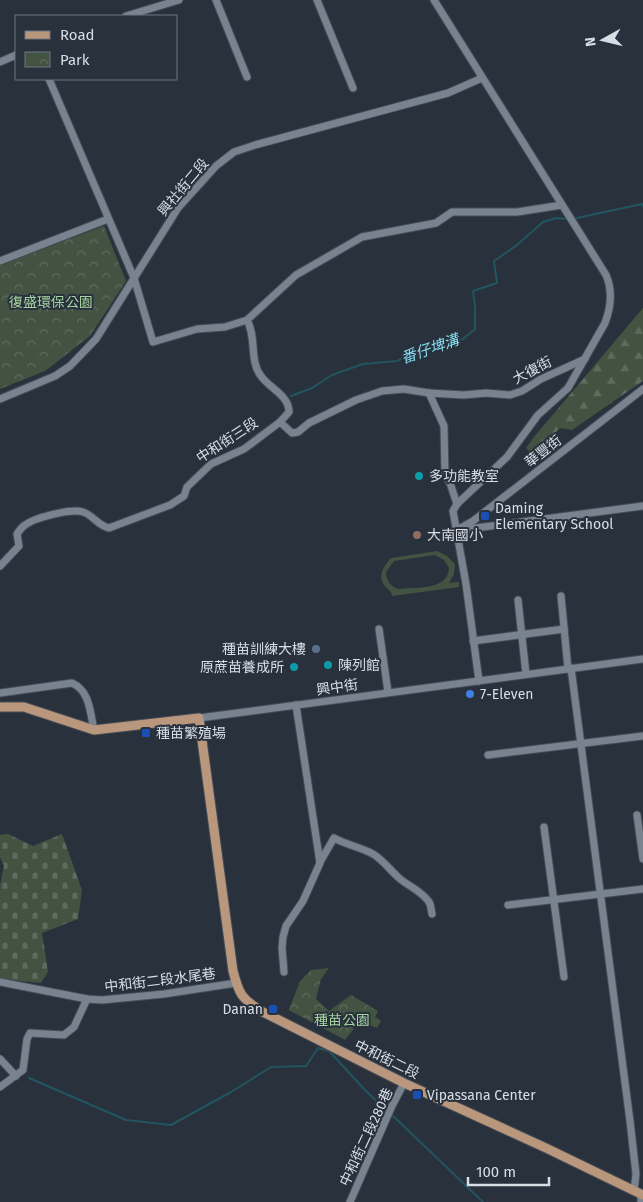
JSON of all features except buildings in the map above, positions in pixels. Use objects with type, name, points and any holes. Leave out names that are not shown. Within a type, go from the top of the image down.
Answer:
[{"type":"main road","points":[[0,707],[24,707],[94,730],[199,718]]},
{"type":"main road","name":"中和街二段","points":[[199,718],[233,971],[241,996],[261,1011],[404,1083],[546,1148],[640,1196]]},
{"type":"street","points":[[129,15],[179,0]]},
{"type":"street","points":[[216,0],[248,77]]},
{"type":"street","points":[[317,0],[353,88]]},
{"type":"street","points":[[434,0],[610,284],[610,312],[568,388],[538,415],[507,457],[456,504],[453,510],[478,681]]},
{"type":"street","points":[[0,62],[15,55]]},
{"type":"street","name":"興社街二段","points":[[0,399],[55,376],[70,366],[96,338],[178,208],[216,166],[234,152],[448,93],[482,78]]},
{"type":"street","points":[[49,80],[134,278],[153,342],[197,329],[225,327],[247,320],[296,274],[362,237],[436,223],[452,212],[517,212],[562,205]]},
{"type":"street","points":[[0,262],[108,219]]},
{"type":"street","points":[[247,320],[251,327],[255,363],[260,376],[286,400],[289,406],[289,412],[280,422]]},
{"type":"street","name":"大復街","points":[[280,422],[292,432],[298,432],[309,423],[333,410],[382,391],[404,389],[464,395],[486,392],[510,395],[522,391],[541,379],[585,358]]},
{"type":"street","name":"華豐街","points":[[457,530],[473,521],[643,389]]},
{"type":"street","points":[[429,393],[444,426],[445,476],[450,483],[456,504]]},
{"type":"street","name":"中和街三段","points":[[0,566],[19,546],[17,534],[25,525],[51,515],[76,511],[85,512],[103,527],[110,528],[170,505],[184,496],[186,487],[211,464],[244,449],[280,422]]},
{"type":"street","points":[[457,530],[643,506]]},
{"type":"street","points":[[561,596],[640,1196]]},
{"type":"street","points":[[518,600],[526,674]]},
{"type":"street","points":[[473,641],[564,629]]},
{"type":"street","points":[[379,630],[388,692]]},
{"type":"street","name":"興中街","points":[[199,718],[643,659]]},
{"type":"street","points":[[0,693],[72,683],[82,688],[87,698],[94,730]]},
{"type":"street","points":[[296,705],[320,863]]},
{"type":"street","points":[[488,755],[643,736]]},
{"type":"street","points":[[637,815],[643,859]]},
{"type":"street","points":[[544,827],[564,977]]},
{"type":"street","points":[[284,972],[282,948],[284,931],[303,901],[320,863],[334,838],[350,846],[357,846],[380,859],[401,880],[408,883],[429,902],[432,914]]},
{"type":"street","points":[[508,905],[643,889]]},
{"type":"street","name":"中和街二段水尾巷","points":[[0,982],[87,999],[102,1000],[149,996],[236,983]]},
{"type":"street","name":"中和街二段水尾巷","points":[[16,1076],[24,1070],[27,1039],[30,1033],[64,1035],[74,1027],[87,999]]},
{"type":"street","points":[[0,1059],[16,1076],[0,1087]]},
{"type":"street","name":"中和街二段280巷","points":[[350,1202],[391,1108],[404,1083]]},
{"type":"green space","name":"復盛環保公園","points":[[104,226],[126,281],[90,336],[45,371],[0,389],[0,265]]},
{"type":"green space","points":[[643,308],[643,381],[572,430],[560,428],[532,454],[526,448],[534,437]]},
{"type":"green space","points":[[437,551],[447,556],[455,564],[454,574],[449,583],[459,582],[459,587],[392,596],[382,579],[384,568],[391,558]],"holes":[[[435,555],[444,560],[449,568],[447,575],[443,581],[437,584],[421,588],[398,589],[387,578],[386,572],[394,561]]]},
{"type":"green space","points":[[8,834],[33,846],[62,834],[82,890],[78,919],[42,933],[48,972],[41,983],[0,979],[0,885],[4,866],[0,857],[0,835]]},
{"type":"green space","name":"種苗公園","points":[[329,968],[321,979],[316,999],[329,1011],[351,995],[378,1011],[375,1017],[381,1021],[377,1028],[367,1024],[356,1026],[345,1040],[289,1010],[300,981],[311,970]]},
{"type":"waterway","name":"番仔埤溝","points":[[572,219],[642,204],[643,206]]},
{"type":"waterway","name":"番仔埤溝","points":[[291,396],[312,388],[332,375],[363,364],[397,361],[416,351],[463,339],[475,329],[473,291],[497,283],[494,261],[517,245],[543,222],[556,218],[568,219]]},
{"type":"waterway","points":[[29,1078],[126,1120],[171,1125],[231,1092],[271,1067],[306,1066],[318,1048],[329,1051],[387,1111]]},
{"type":"waterway","points":[[391,1114],[483,1202]]},
{"type":"place","name":"多功能教室","points":[[419,476]]},
{"type":"place","name":"Daming Elementary School","points":[[485,516]]},
{"type":"place","name":"大南國小","points":[[417,535]]},
{"type":"place","name":"種苗訓練大樓","points":[[316,649]]},
{"type":"place","name":"陳列館","points":[[328,665]]},
{"type":"place","name":"原蔗苗養成所","points":[[294,667]]},
{"type":"place","name":"7-Eleven","points":[[470,694]]},
{"type":"place","name":"種苗繁殖場","points":[[146,733]]},
{"type":"place","name":"Danan","points":[[273,1009]]},
{"type":"place","name":"Vipassana Center","points":[[417,1095]]}]
